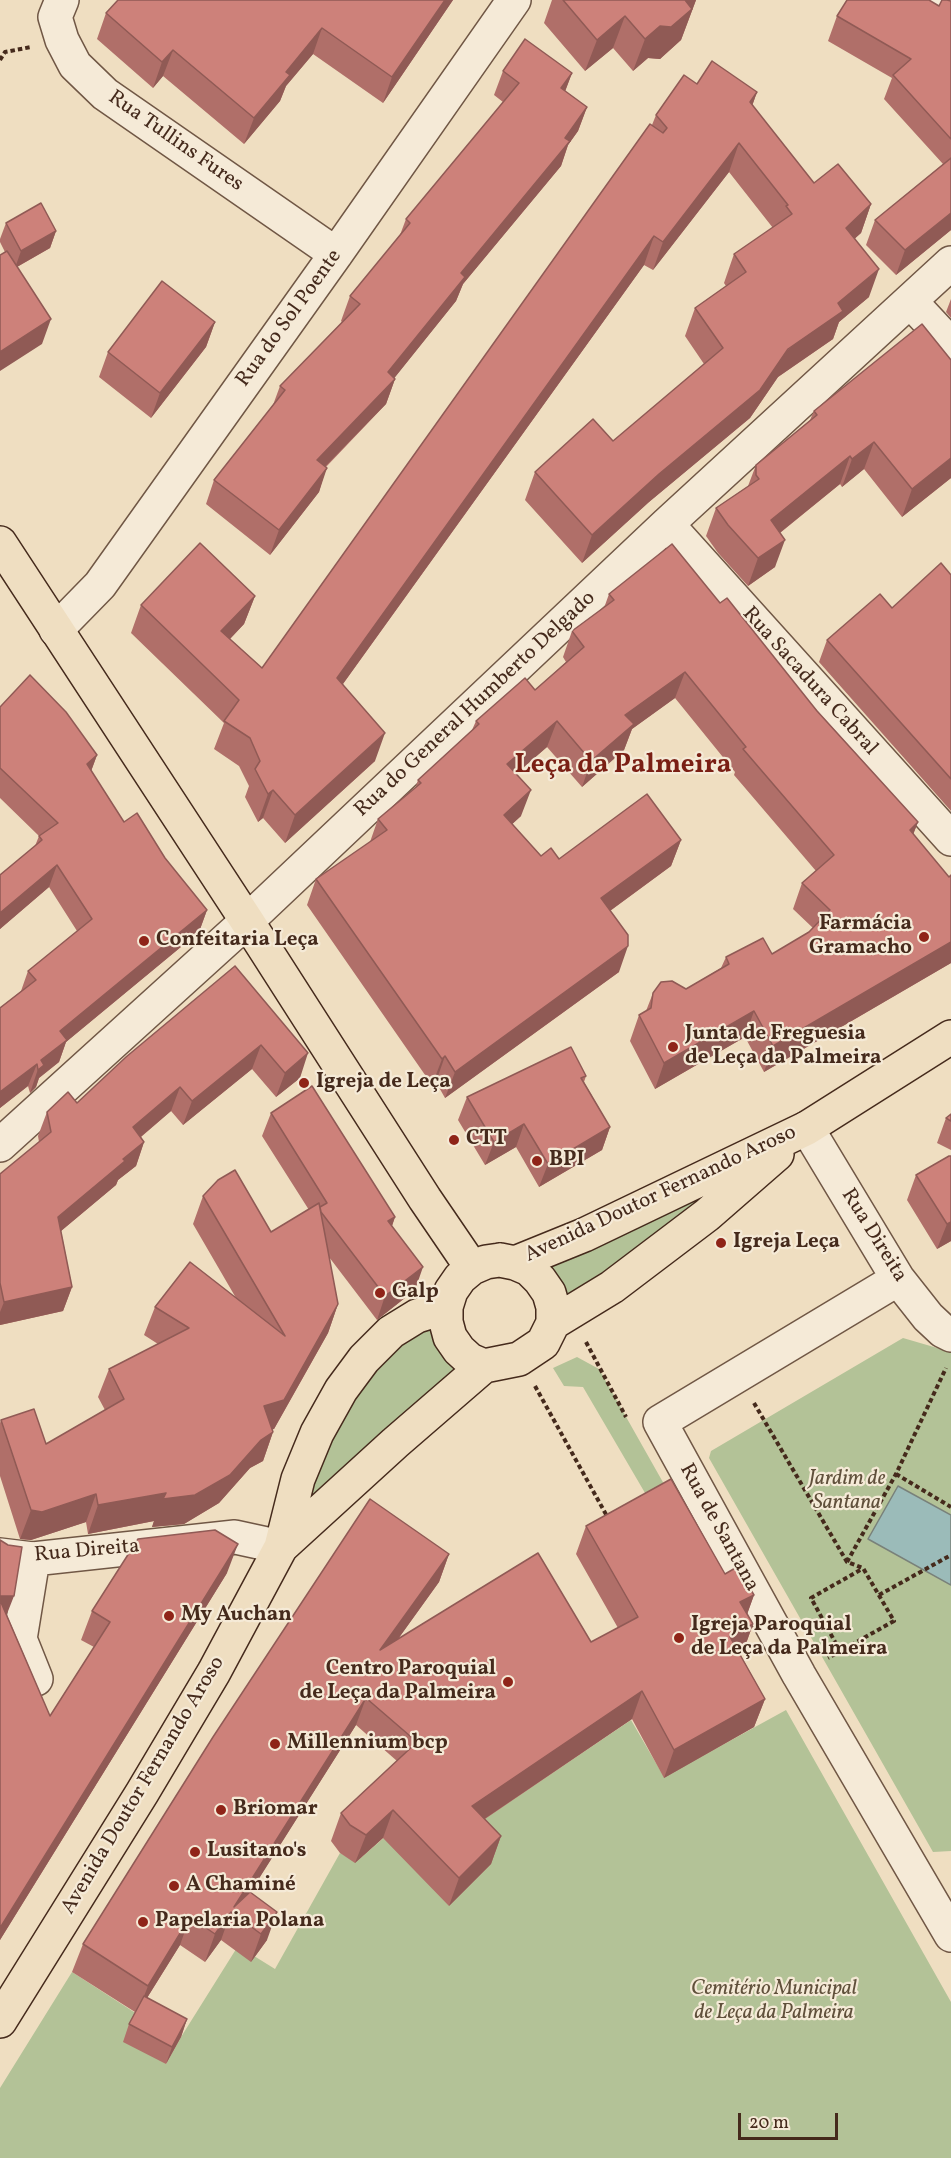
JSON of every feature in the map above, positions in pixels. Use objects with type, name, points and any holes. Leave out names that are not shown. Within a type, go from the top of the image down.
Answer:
[{"type":"main road","points":[[0,543],[472,1268]]},
{"type":"main road","name":"Avenida Doutor Fernando Aroso","points":[[515,1263],[584,1235],[807,1128],[951,1037]]},
{"type":"main road","name":"Avenida Doutor Fernando Aroso","points":[[562,1317],[612,1287],[707,1215],[807,1128]]},
{"type":"main road","points":[[501,1260],[515,1263],[529,1269],[540,1280],[549,1293],[553,1307],[562,1317],[543,1343],[519,1359],[484,1366],[470,1360],[450,1337],[446,1322],[446,1307],[451,1291],[460,1278],[472,1268],[486,1262],[501,1260]]},
{"type":"main road","name":"Avenida Doutor Fernando Aroso","points":[[0,2019],[172,1743],[214,1672],[282,1547],[298,1479],[317,1433],[342,1390],[364,1359],[391,1332],[417,1316],[446,1307]]},
{"type":"main road","name":"Avenida Doutor Fernando Aroso","points":[[282,1547],[395,1443],[484,1366]]},
{"type":"street","name":"Rua Tullins Fures","points":[[62,0],[55,17],[62,40],[75,65],[105,94],[336,254]]},
{"type":"street","name":"Rua do Sol Poente","points":[[56,630],[100,585],[514,0]]},
{"type":"street","points":[[930,0],[951,12]]},
{"type":"street","name":"Rua do General Humberto Delgado","points":[[0,1145],[247,921],[667,524],[951,263]]},
{"type":"street","points":[[910,301],[951,345]]},
{"type":"street","name":"Rua Sacadura Cabral","points":[[667,524],[951,839]]},
{"type":"street","name":"Rua Direita","points":[[807,1128],[898,1279],[928,1317],[951,1335]]},
{"type":"street","points":[[660,1422],[898,1279]]},
{"type":"street","name":"Rua de Santana","points":[[660,1422],[798,1675],[951,1935]]},
{"type":"street","name":"Rua Direita","points":[[0,1555],[33,1559],[235,1537],[282,1547]]},
{"type":"street","points":[[33,1559],[20,1639],[36,1679]]},
{"type":"path","points":[[562,1317],[599,1369],[637,1436],[660,1422]]},
{"type":"path","points":[[519,1359],[610,1522]]},
{"type":"path","points":[[847,1562],[896,1474],[946,1367]]},
{"type":"path","points":[[738,1375],[847,1562],[863,1568],[894,1621],[798,1675]]},
{"type":"path","points":[[896,1474],[951,1507]]},
{"type":"path","points":[[879,1595],[951,1555]]},
{"type":"path","points":[[840,1651],[811,1598],[863,1568]]},
{"type":"green space","points":[[807,1128],[553,1323],[529,1269]]},
{"type":"green space","points":[[422,1315],[470,1360],[282,1547],[317,1433]]},
{"type":"green space","name":"Jardim de Santana","points":[[903,1338],[951,1352],[951,1851],[933,1852],[709,1458],[711,1451]]},
{"type":"green space","points":[[577,1357],[599,1369],[673,1500],[655,1510],[583,1387],[564,1386],[553,1368]]},
{"type":"green space","name":"Cemitério Municipal de Leça da Palmeira","points":[[786,1710],[951,2002],[951,2158],[0,2158],[0,2088],[72,1972],[137,2014],[166,2064],[238,1946],[275,1969],[340,1853],[356,1862],[432,1796],[496,1811],[631,1720],[664,1777]]},
{"type":"water","points":[[898,1486],[951,1515],[951,1585],[868,1539]]},
{"type":"building","points":[[118,0],[445,0],[392,77],[322,28],[286,72],[290,75],[254,118],[173,50],[162,62],[106,13]]},
{"type":"building","points":[[563,0],[685,0],[692,9],[671,27],[660,26],[645,39],[625,16],[597,40]]},
{"type":"building","points":[[847,0],[929,0],[939,6],[942,0],[951,1],[951,139],[893,75],[911,59],[837,16]]},
{"type":"building","points":[[525,39],[572,73],[561,88],[587,107],[565,138],[570,141],[461,273],[465,277],[388,372],[395,379],[317,460],[327,468],[279,530],[214,480],[285,390],[280,386],[360,304],[350,296],[410,223],[406,219],[519,83],[503,71]]},
{"type":"building","points":[[712,61],[757,92],[750,102],[814,183],[838,164],[871,204],[846,228],[879,269],[838,303],[843,311],[788,349],[760,390],[659,474],[592,535],[535,472],[593,419],[613,441],[723,348],[695,308],[746,272],[734,254],[792,214],[786,206],[788,205],[739,143],[663,242],[654,236],[337,678],[385,733],[295,815],[273,790],[268,794],[255,769],[260,761],[250,738],[224,721],[239,700],[141,605],[200,543],[255,596],[221,631],[262,668],[650,124],[663,133],[667,128],[656,115],[684,75],[697,84]]},
{"type":"building","points":[[951,158],[951,213],[905,250],[875,220]]},
{"type":"building","points":[[41,203],[56,231],[21,251],[6,223]]},
{"type":"building","points":[[7,251],[51,319],[0,352],[0,255]]},
{"type":"building","points":[[162,281],[215,322],[160,393],[108,352]]},
{"type":"building","points":[[922,324],[951,360],[951,458],[912,489],[874,442],[852,459],[850,456],[771,520],[785,540],[758,558],[716,508],[759,479],[756,475],[756,465],[817,415],[814,411]]},
{"type":"building","points":[[672,544],[720,603],[727,598],[817,711],[918,822],[910,830],[949,877],[951,875],[951,942],[773,1046],[754,1011],[664,1063],[639,1015],[651,1008],[653,993],[661,982],[672,981],[686,989],[729,964],[726,957],[763,938],[772,954],[809,932],[830,910],[802,883],[834,855],[743,749],[746,747],[685,672],[625,715],[634,724],[591,761],[557,721],[507,764],[531,790],[504,815],[541,856],[551,848],[559,859],[647,794],[681,840],[601,898],[628,935],[628,946],[455,1072],[445,1056],[442,1059],[316,879],[387,830],[378,819],[421,783],[418,780],[479,724],[476,721],[525,678],[535,690],[584,647],[572,631],[614,600],[609,594]]},
{"type":"building","points":[[941,563],[951,575],[951,779],[827,640],[880,594],[892,608]]},
{"type":"building","points":[[30,675],[66,712],[97,755],[87,764],[124,822],[137,813],[165,858],[207,910],[60,1031],[67,1040],[41,1060],[44,1065],[38,1070],[37,1064],[0,1092],[0,1008],[36,980],[28,971],[92,919],[57,865],[0,913],[0,875],[42,840],[39,836],[58,823],[0,768],[0,707]]},
{"type":"building","points":[[235,966],[308,1053],[285,1073],[261,1045],[192,1101],[180,1087],[133,1127],[144,1142],[123,1159],[125,1161],[58,1217],[72,1287],[4,1302],[0,1283],[0,1174],[51,1132],[47,1112],[68,1092],[77,1103],[126,1057]]},
{"type":"building","points":[[571,1047],[586,1076],[581,1078],[610,1127],[548,1164],[524,1124],[494,1142],[467,1097]]},
{"type":"building","points":[[312,1086],[395,1217],[388,1221],[423,1267],[385,1296],[321,1212],[320,1207],[327,1203],[271,1113]]},
{"type":"building","points":[[951,1156],[951,1222],[947,1224],[916,1175]]},
{"type":"building","points":[[235,1170],[271,1232],[319,1203],[338,1304],[284,1400],[264,1406],[273,1432],[261,1440],[230,1475],[195,1495],[163,1499],[166,1493],[98,1505],[96,1494],[42,1512],[31,1510],[1,1420],[34,1409],[46,1444],[124,1399],[109,1369],[189,1328],[155,1307],[190,1262],[285,1336],[203,1196],[218,1180]]},
{"type":"building","points":[[671,1479],[725,1574],[737,1567],[754,1595],[740,1602],[753,1624],[730,1637],[765,1699],[674,1750],[642,1691],[472,1806],[501,1836],[459,1878],[393,1810],[366,1835],[350,1825],[341,1813],[417,1742],[366,1698],[234,1907],[250,1892],[277,1912],[261,1934],[231,1912],[215,1934],[190,1917],[148,1986],[83,1944],[213,1737],[370,1499],[449,1554],[380,1650],[538,1553],[591,1642],[638,1617],[586,1526]]},
{"type":"building","points":[[215,1530],[238,1544],[0,1928],[0,1600],[50,1716],[110,1622],[92,1611],[138,1539]]},
{"type":"building","points":[[0,1540],[8,1545],[22,1547],[14,1596],[0,1596]]},
{"type":"building","points":[[144,1996],[187,2019],[172,2047],[129,2024]]},
{"type":"place","name":"Farmácia Gramacho","points":[[924,937]]},
{"type":"place","name":"Confeitaria Leça","points":[[144,941]]},
{"type":"place","name":"Junta de Freguesia de Leça da Palmeira","points":[[673,1047]]},
{"type":"place","name":"Igreja de Leça","points":[[304,1083]]},
{"type":"place","name":"CTT","points":[[454,1140]]},
{"type":"place","name":"BPI","points":[[537,1161]]},
{"type":"place","name":"Igreja Leça","points":[[721,1243]]},
{"type":"place","name":"Galp","points":[[380,1293]]},
{"type":"place","name":"My Auchan","points":[[169,1616]]},
{"type":"place","name":"Igreja Paroquial de Leça da Palmeira","points":[[679,1638]]},
{"type":"place","name":"Centro Paroquial de Leça da Palmeira","points":[[508,1682]]},
{"type":"place","name":"Millennium bcp","points":[[275,1744]]},
{"type":"place","name":"Briomar","points":[[221,1810]]},
{"type":"place","name":"Lusitano's","points":[[195,1852]]},
{"type":"place","name":"A Chaminé","points":[[174,1886]]},
{"type":"place","name":"Papelaria Polana","points":[[143,1922]]},
{"type":"district","name":"Leça da Palmeira","points":[[623,767]]}]
